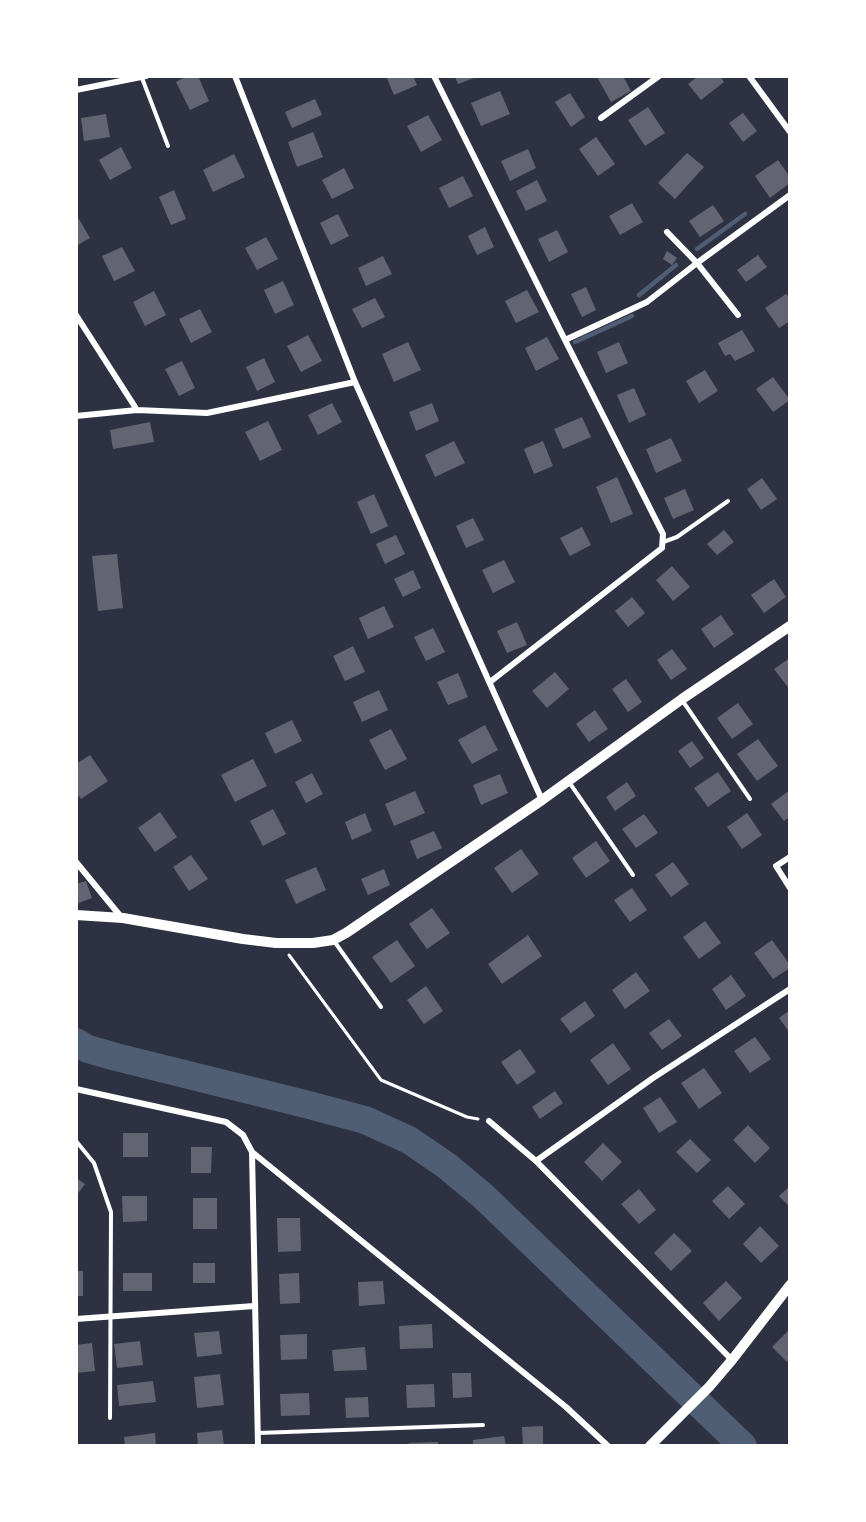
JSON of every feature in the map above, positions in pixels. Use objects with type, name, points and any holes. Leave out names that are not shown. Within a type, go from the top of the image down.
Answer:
[{"type":"main road","points":[[76,915],[123,918],[243,939],[281,943],[313,943],[333,940],[543,800],[682,699],[789,626]]},
{"type":"main road","points":[[650,1446],[709,1387],[789,1285]]},
{"type":"street","points":[[235,76],[355,382],[543,800]]},
{"type":"street","points":[[434,76],[663,534],[662,548],[489,682]]},
{"type":"street","points":[[601,118],[659,76]]},
{"type":"street","points":[[749,76],[789,132]]},
{"type":"street","points":[[76,90],[144,77]]},
{"type":"street","points":[[565,340],[647,302],[789,195]]},
{"type":"street","points":[[667,232],[697,263],[738,315]]},
{"type":"street","points":[[76,315],[137,410]]},
{"type":"street","points":[[76,416],[137,410],[207,413],[355,382]]},
{"type":"street","points":[[789,857],[776,866],[789,888]]},
{"type":"street","points":[[76,862],[123,918]]},
{"type":"street","points":[[536,1161],[653,1078],[789,989]]},
{"type":"street","points":[[76,1089],[226,1122],[243,1135],[252,1152],[566,1407],[608,1446]]},
{"type":"street","points":[[489,1121],[536,1161],[732,1360]]},
{"type":"street","points":[[252,1152],[258,1446]]},
{"type":"street","points":[[76,1319],[255,1306]]},
{"type":"lane","points":[[144,77],[168,146]]},
{"type":"lane","points":[[663,542],[677,537],[728,501]]},
{"type":"lane","points":[[682,699],[750,799]]},
{"type":"lane","points":[[568,781],[633,875]]},
{"type":"lane","points":[[333,940],[381,1007]]},
{"type":"lane","points":[[76,1141],[94,1163],[111,1212],[110,1418]]},
{"type":"lane","points":[[258,1433],[483,1425]]},
{"type":"path","points":[[281,943],[381,1080],[466,1117],[489,1121]]},
{"type":"building","points":[[187,76],[198,76],[209,101],[190,110],[176,82]]},
{"type":"building","points":[[386,76],[413,76],[417,85],[394,95]]},
{"type":"building","points":[[623,76],[631,91],[611,102],[597,77]]},
{"type":"building","points":[[698,76],[720,76],[724,82],[701,100],[688,84]]},
{"type":"building","points":[[455,77],[477,77],[458,84]]},
{"type":"building","points":[[500,91],[510,114],[481,126],[471,103]]},
{"type":"building","points":[[570,93],[585,117],[571,127],[555,102]]},
{"type":"building","points":[[315,99],[322,115],[292,128],[285,112]]},
{"type":"building","points":[[648,107],[665,133],[645,146],[628,120]]},
{"type":"building","points":[[743,113],[757,131],[743,142],[729,123]]},
{"type":"building","points":[[106,114],[110,137],[84,141],[81,118]]},
{"type":"building","points":[[428,115],[442,140],[421,152],[407,126]]},
{"type":"building","points":[[313,132],[323,157],[297,167],[288,142]]},
{"type":"building","points":[[596,137],[615,164],[598,176],[579,149]]},
{"type":"building","points":[[121,147],[132,168],[110,180],[99,160]]},
{"type":"building","points":[[528,149],[536,168],[510,181],[501,161]]},
{"type":"building","points":[[687,153],[704,167],[675,199],[658,183]]},
{"type":"building","points":[[234,154],[245,177],[213,192],[203,170]]},
{"type":"building","points":[[778,160],[790,177],[790,183],[770,198],[755,176]]},
{"type":"building","points":[[344,168],[354,188],[332,199],[322,180]]},
{"type":"building","points":[[463,176],[473,196],[449,208],[439,188]]},
{"type":"building","points":[[537,180],[547,201],[526,211],[516,191]]},
{"type":"building","points":[[174,190],[186,219],[171,225],[159,197]]},
{"type":"building","points":[[632,203],[643,222],[620,235],[609,216]]},
{"type":"building","points":[[713,205],[724,221],[700,237],[689,221]]},
{"type":"building","points":[[76,214],[90,238],[76,246]]},
{"type":"building","points":[[338,214],[349,236],[331,245],[320,223]]},
{"type":"building","points":[[485,227],[494,247],[477,255],[468,236]]},
{"type":"building","points":[[557,230],[568,252],[549,262],[538,239]]},
{"type":"building","points":[[266,237],[278,259],[257,270],[245,248]]},
{"type":"building","points":[[122,247],[135,271],[114,281],[102,256]]},
{"type":"building","points":[[667,251],[677,258],[672,265],[663,259]]},
{"type":"building","points":[[758,255],[767,267],[746,282],[737,270]]},
{"type":"building","points":[[383,256],[392,274],[366,286],[358,268]]},
{"type":"building","points":[[283,281],[294,305],[275,314],[264,290]]},
{"type":"building","points":[[586,287],[596,310],[582,317],[571,294]]},
{"type":"building","points":[[527,290],[539,312],[516,323],[505,301]]},
{"type":"building","points":[[154,291],[166,315],[145,326],[133,302]]},
{"type":"building","points":[[786,294],[790,298],[790,321],[779,328],[765,308]]},
{"type":"building","points":[[375,298],[385,317],[362,328],[352,309]]},
{"type":"building","points":[[200,309],[212,332],[191,343],[179,319]]},
{"type":"building","points":[[742,330],[755,351],[735,361],[730,354],[725,356],[718,343]]},
{"type":"building","points":[[308,335],[322,361],[301,372],[287,346]]},
{"type":"building","points":[[547,337],[559,359],[536,371],[525,348]]},
{"type":"building","points":[[408,342],[421,370],[394,382],[382,354]]},
{"type":"building","points":[[619,342],[628,363],[606,373],[597,352]]},
{"type":"building","points":[[264,358],[275,382],[257,391],[246,367]]},
{"type":"building","points":[[182,361],[195,388],[179,396],[165,369]]},
{"type":"building","points":[[705,370],[718,391],[699,403],[686,381]]},
{"type":"building","points":[[773,377],[790,400],[773,412],[756,389]]},
{"type":"building","points":[[634,388],[646,415],[629,423],[617,395]]},
{"type":"building","points":[[332,403],[342,422],[318,435],[308,415]]},
{"type":"building","points":[[432,403],[439,421],[416,431],[409,412]]},
{"type":"building","points":[[582,417],[591,437],[563,449],[554,429]]},
{"type":"building","points":[[268,421],[282,450],[260,461],[245,432]]},
{"type":"building","points":[[150,422],[154,442],[113,449],[110,430]]},
{"type":"building","points":[[671,438],[682,461],[656,473],[646,449]]},
{"type":"building","points":[[454,441],[465,463],[435,477],[425,455]]},
{"type":"building","points":[[543,441],[553,466],[534,474],[524,449]]},
{"type":"building","points":[[617,477],[633,514],[611,523],[596,487]]},
{"type":"building","points":[[762,478],[777,499],[761,510],[747,489]]},
{"type":"building","points":[[685,489],[694,510],[673,519],[664,498]]},
{"type":"building","points":[[374,494],[388,526],[371,534],[357,502]]},
{"type":"building","points":[[473,518],[484,540],[466,548],[456,526]]},
{"type":"building","points":[[582,527],[591,545],[570,556],[560,538]]},
{"type":"building","points":[[724,530],[734,542],[717,555],[707,544]]},
{"type":"building","points":[[396,535],[405,554],[385,564],[376,544]]},
{"type":"building","points":[[117,554],[123,608],[98,611],[92,556]]},
{"type":"building","points":[[504,560],[515,582],[493,593],[482,570]]},
{"type":"building","points":[[672,566],[690,587],[673,601],[656,580]]},
{"type":"building","points":[[413,570],[421,588],[403,597],[394,579]]},
{"type":"building","points":[[774,579],[786,597],[764,613],[751,595]]},
{"type":"building","points":[[632,597],[645,613],[628,627],[615,611]]},
{"type":"building","points":[[384,606],[394,627],[368,639],[359,618]]},
{"type":"building","points":[[721,615],[734,634],[714,648],[701,629]]},
{"type":"building","points":[[517,622],[527,645],[507,653],[497,631]]},
{"type":"building","points":[[433,628],[445,652],[426,661],[414,637]]},
{"type":"building","points":[[353,646],[365,672],[345,681],[333,656]]},
{"type":"building","points":[[672,649],[687,669],[671,680],[657,660]]},
{"type":"building","points":[[790,658],[790,690],[774,669]]},
{"type":"building","points":[[555,672],[569,689],[547,708],[532,691]]},
{"type":"building","points":[[458,673],[468,697],[448,705],[437,682]]},
{"type":"building","points":[[626,679],[642,702],[628,712],[612,689]]},
{"type":"building","points":[[379,690],[388,710],[362,722],[353,702]]},
{"type":"building","points":[[738,703],[753,724],[732,739],[717,718]]},
{"type":"building","points":[[595,710],[608,729],[589,742],[576,724]]},
{"type":"building","points":[[292,720],[302,741],[275,754],[265,733]]},
{"type":"building","points":[[485,725],[498,750],[472,764],[458,740]]},
{"type":"building","points":[[391,729],[407,759],[385,770],[369,740]]},
{"type":"building","points":[[758,739],[778,766],[757,781],[737,754]]},
{"type":"building","points":[[692,741],[704,758],[690,768],[678,751]]},
{"type":"building","points":[[90,755],[108,781],[81,799],[76,793],[76,764]]},
{"type":"building","points":[[253,759],[267,786],[235,802],[221,775]]},
{"type":"building","points":[[718,772],[731,791],[708,807],[694,788]]},
{"type":"building","points":[[312,773],[323,794],[306,803],[295,782]]},
{"type":"building","points":[[500,774],[508,793],[481,805],[473,785]]},
{"type":"building","points":[[627,782],[636,796],[615,811],[606,797]]},
{"type":"building","points":[[790,790],[790,817],[784,821],[771,804]]},
{"type":"building","points":[[415,791],[425,813],[394,826],[385,804]]},
{"type":"building","points":[[273,809],[286,834],[263,846],[250,821]]},
{"type":"building","points":[[160,812],[177,837],[155,852],[138,828]]},
{"type":"building","points":[[365,813],[372,831],[352,840],[345,822]]},
{"type":"building","points":[[747,813],[762,835],[742,849],[727,827]]},
{"type":"building","points":[[644,814],[658,833],[636,848],[622,829]]},
{"type":"building","points":[[434,831],[442,848],[417,859],[410,841]]},
{"type":"building","points":[[596,841],[610,861],[586,878],[572,858]]},
{"type":"building","points":[[521,849],[539,874],[512,893],[494,868]]},
{"type":"building","points":[[191,855],[208,879],[189,891],[173,867]]},
{"type":"building","points":[[673,862],[689,884],[671,897],[655,875]]},
{"type":"building","points":[[316,867],[326,890],[296,904],[285,880]]},
{"type":"building","points":[[384,869],[390,885],[368,895],[361,879]]},
{"type":"building","points":[[86,881],[92,898],[76,904],[76,884]]},
{"type":"building","points":[[632,888],[647,910],[630,922],[614,900]]},
{"type":"building","points":[[432,908],[450,933],[427,949],[409,924]]},
{"type":"building","points":[[705,921],[721,943],[699,959],[683,937]]},
{"type":"building","points":[[528,935],[542,956],[502,984],[488,964]]},
{"type":"building","points":[[397,940],[415,966],[391,983],[372,957]]},
{"type":"building","points":[[772,940],[790,965],[790,968],[773,979],[754,953]]},
{"type":"building","points":[[636,972],[650,991],[625,1009],[612,990]]},
{"type":"building","points":[[731,975],[746,996],[726,1010],[712,989]]},
{"type":"building","points":[[426,986],[443,1011],[424,1024],[407,1000]]},
{"type":"building","points":[[585,1001],[595,1016],[571,1033],[560,1019]]},
{"type":"building","points":[[790,1010],[790,1033],[779,1018]]},
{"type":"building","points":[[669,1019],[682,1036],[662,1050],[649,1033]]},
{"type":"building","points":[[755,1037],[771,1059],[750,1073],[734,1051]]},
{"type":"building","points":[[613,1043],[631,1069],[608,1085],[590,1060]]},
{"type":"building","points":[[520,1049],[536,1072],[517,1085],[501,1062]]},
{"type":"building","points":[[704,1068],[722,1093],[699,1109],[681,1083]]},
{"type":"building","points":[[555,1091],[563,1103],[540,1119],[532,1107]]},
{"type":"building","points":[[660,1097],[677,1122],[659,1133],[643,1108]]},
{"type":"building","points":[[748,1125],[770,1148],[755,1163],[733,1140]]},
{"type":"building","points":[[123,1133],[148,1133],[148,1157],[123,1157]]},
{"type":"building","points":[[690,1139],[711,1160],[697,1173],[676,1152]]},
{"type":"building","points":[[603,1143],[622,1162],[602,1181],[584,1162]]},
{"type":"building","points":[[191,1147],[212,1147],[211,1173],[191,1173]]},
{"type":"building","points":[[76,1178],[85,1184],[76,1196]]},
{"type":"building","points":[[728,1186],[745,1204],[729,1219],[712,1201]]},
{"type":"building","points":[[790,1186],[790,1207],[779,1196]]},
{"type":"building","points":[[639,1189],[656,1210],[639,1224],[621,1204]]},
{"type":"building","points":[[122,1196],[147,1196],[147,1221],[123,1222]]},
{"type":"building","points":[[193,1198],[217,1198],[217,1229],[193,1229]]},
{"type":"building","points":[[277,1218],[300,1218],[301,1251],[278,1252]]},
{"type":"building","points":[[760,1226],[779,1246],[761,1263],[743,1244]]},
{"type":"building","points":[[674,1233],[692,1251],[671,1271],[654,1253]]},
{"type":"building","points":[[193,1263],[215,1263],[215,1283],[193,1283]]},
{"type":"building","points":[[76,1271],[83,1271],[83,1296],[76,1296]]},
{"type":"building","points":[[123,1273],[152,1273],[152,1291],[123,1291]]},
{"type":"building","points":[[299,1273],[300,1303],[280,1304],[279,1274]]},
{"type":"building","points":[[383,1281],[385,1304],[359,1306],[358,1282]]},
{"type":"building","points":[[726,1281],[742,1298],[719,1321],[703,1303]]},
{"type":"building","points":[[432,1324],[433,1348],[400,1349],[399,1326]]},
{"type":"building","points":[[790,1329],[790,1360],[787,1362],[772,1347]]},
{"type":"building","points":[[219,1331],[222,1354],[197,1357],[194,1333]]},
{"type":"building","points":[[307,1334],[307,1359],[281,1360],[280,1335]]},
{"type":"building","points":[[140,1341],[143,1365],[117,1368],[114,1344]]},
{"type":"building","points":[[92,1343],[95,1371],[76,1373],[76,1345]]},
{"type":"building","points":[[365,1347],[367,1370],[334,1371],[332,1350]]},
{"type":"building","points":[[452,1373],[471,1373],[472,1397],[453,1398]]},
{"type":"building","points":[[220,1374],[224,1405],[197,1408],[194,1377]]},
{"type":"building","points":[[153,1381],[156,1402],[119,1406],[117,1385]]},
{"type":"building","points":[[434,1384],[435,1407],[407,1408],[406,1385]]},
{"type":"building","points":[[309,1393],[310,1415],[281,1416],[280,1394]]},
{"type":"building","points":[[368,1397],[369,1417],[346,1418],[345,1398]]},
{"type":"building","points":[[543,1426],[543,1446],[523,1446],[522,1427]]},
{"type":"building","points":[[222,1430],[224,1446],[198,1446],[197,1433]]},
{"type":"building","points":[[155,1433],[156,1446],[125,1446],[124,1437]]},
{"type":"building","points":[[504,1436],[506,1446],[473,1446],[473,1440]]},
{"type":"building","points":[[438,1442],[438,1446],[409,1446],[409,1443]]},
{"type":"waterway","points":[[697,249],[745,214]]},
{"type":"waterway","points":[[639,295],[676,265]]},
{"type":"waterway","points":[[575,342],[632,316]]},
{"type":"waterway","points":[[76,1042],[88,1049],[116,1057],[365,1120],[409,1140],[447,1166],[483,1196],[743,1446]]}]
